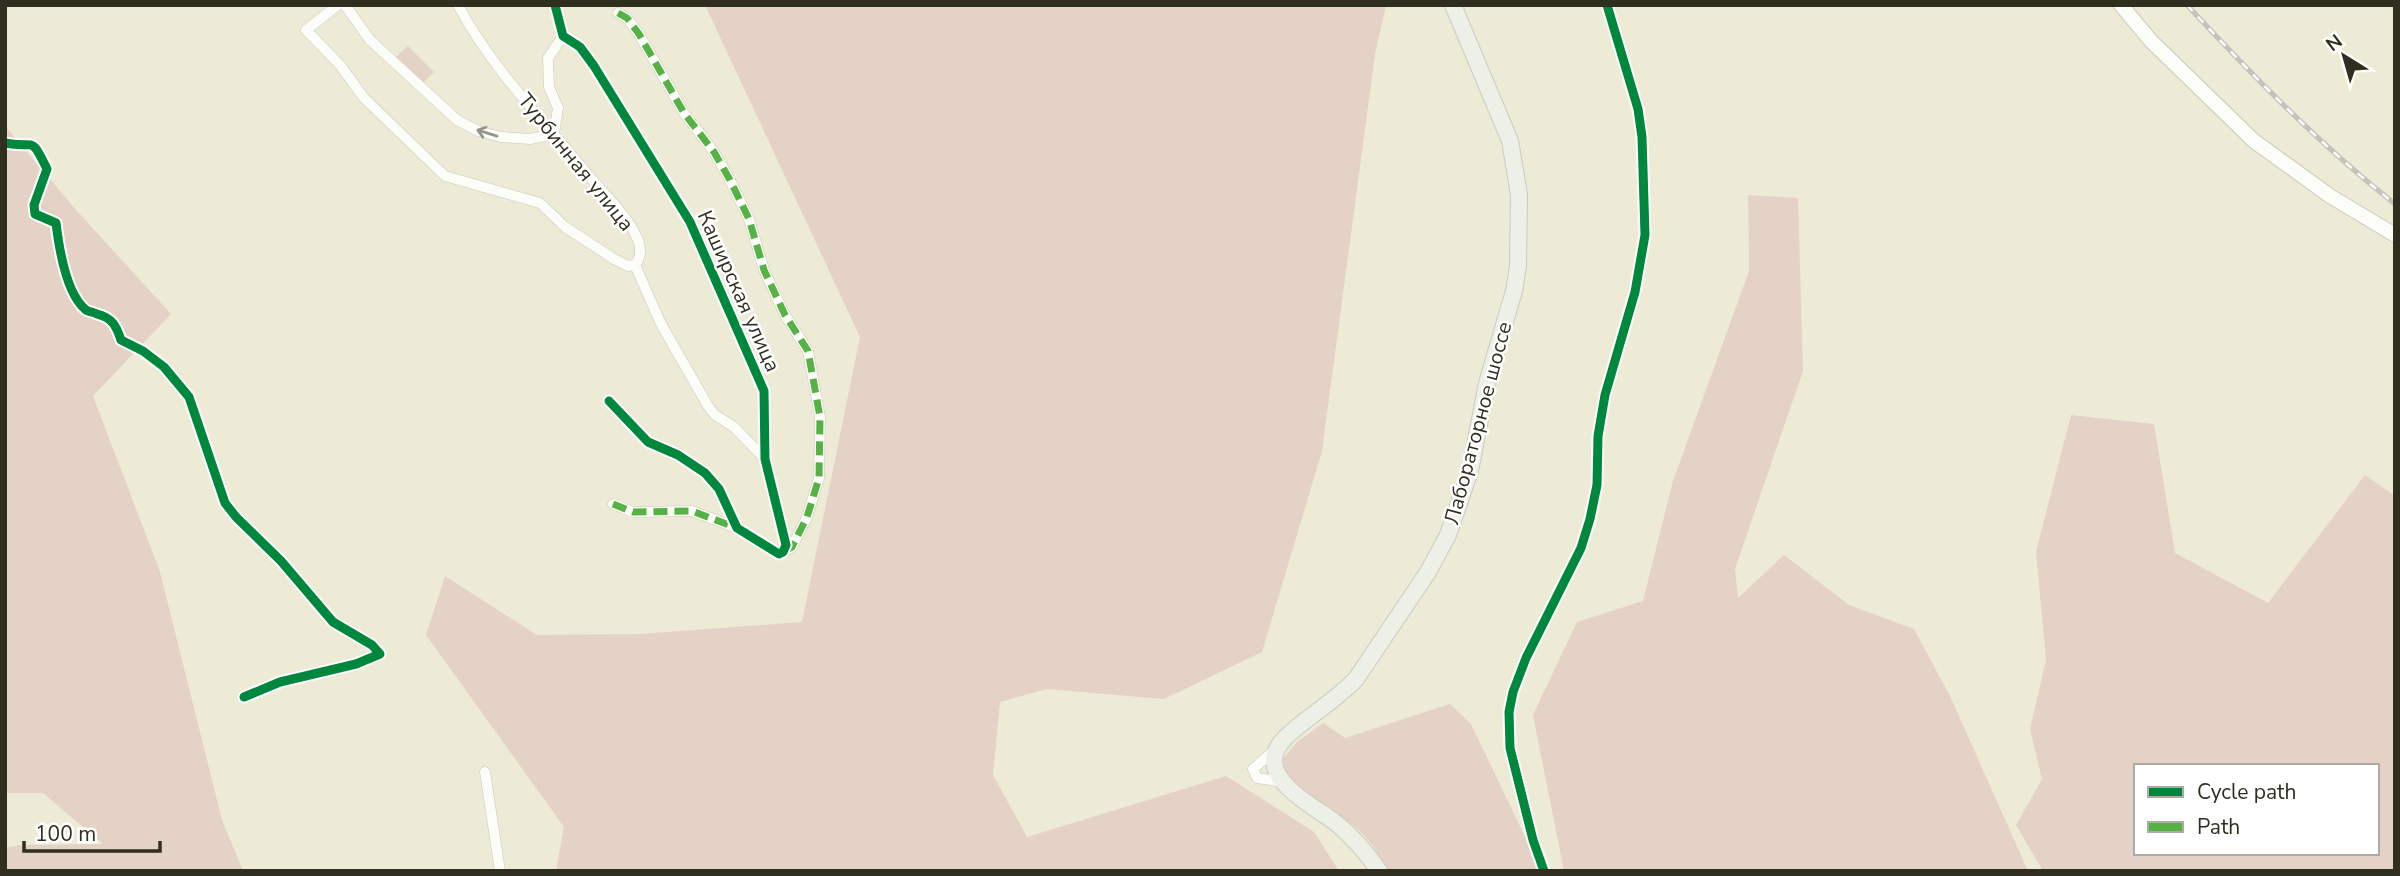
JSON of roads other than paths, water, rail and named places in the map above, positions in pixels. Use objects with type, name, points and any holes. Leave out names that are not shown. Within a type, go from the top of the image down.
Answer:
[{"type":"main road","name":"Лабораторное шоссе","points":[[1379,871],[1364,850],[1283,782],[1274,768],[1274,761],[1285,738],[1342,694],[1356,679],[1428,572],[1448,536],[1470,471],[1487,383],[1514,291],[1518,266],[1519,195],[1510,141],[1453,5]]},
{"type":"main road","points":[[2121,5],[2151,41],[2254,141],[2330,196],[2395,235]]},
{"type":"street","points":[[338,5],[306,30],[340,65],[364,98],[445,176],[540,203],[565,228],[614,259],[628,266],[635,265]]},
{"type":"street","points":[[345,5],[370,40],[457,120],[478,131],[501,137],[530,139],[554,134],[558,108],[549,87],[548,58],[563,36],[555,5]]},
{"type":"street","name":"Турбинная улица","points":[[458,5],[474,35],[539,119],[627,222],[639,241],[639,261],[635,265],[661,324],[708,406],[715,415],[734,427],[765,459]]},
{"type":"street","points":[[1544,871],[1533,840],[1510,748],[1509,712],[1513,692],[1526,658],[1581,548],[1590,519],[1597,485],[1598,436],[1605,395],[1635,292],[1645,235],[1642,137],[1638,109],[1630,74],[1607,5]]},
{"type":"street","points":[[613,504],[633,512],[692,511],[737,528],[779,554],[785,548],[792,547],[807,517],[819,478],[820,417],[808,351],[785,315],[764,270],[749,219],[730,180],[714,152],[684,113],[639,34],[627,19],[618,13]]},
{"type":"street","name":"Каширская улица","points":[[563,36],[580,47],[594,66],[690,222],[764,391],[765,459],[785,548]]},
{"type":"street","points":[[5,143],[30,143],[38,150],[47,169],[34,205],[35,214],[56,223],[61,260],[71,288],[87,311],[109,317],[121,340],[143,351],[164,367],[189,397],[225,503],[281,561],[333,622],[372,645],[380,654],[356,664],[280,682],[244,697]]},
{"type":"street","points":[[609,401],[648,442],[678,455],[705,472],[719,489],[737,528]]},
{"type":"street","points":[[485,772],[500,871]]},
{"type":"railway","points":[[2187,5],[2287,109],[2395,204]]}]
